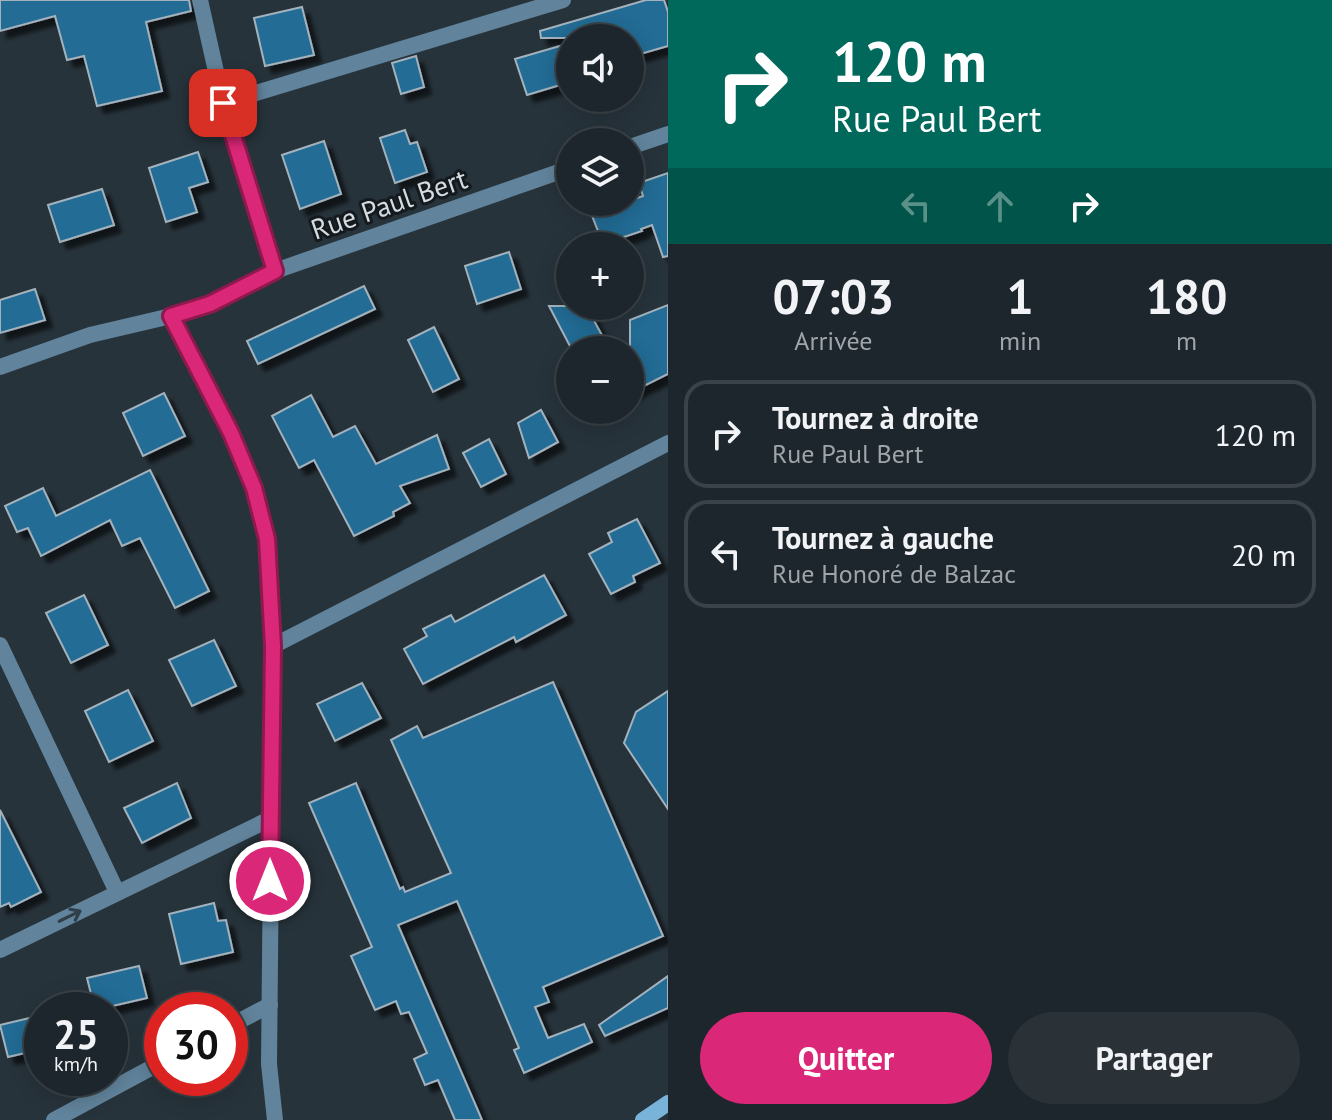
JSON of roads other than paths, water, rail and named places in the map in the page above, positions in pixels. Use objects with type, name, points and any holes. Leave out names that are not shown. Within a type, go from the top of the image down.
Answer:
[{"type":"street","points":[[200,0],[223,103],[275,271]]},
{"type":"street","points":[[223,103],[563,0]]},
{"type":"street","points":[[644,142],[668,134]]},
{"type":"street","name":"Rue Paul Bert","points":[[0,367],[90,335],[210,304],[275,271],[556,173]]},
{"type":"street","points":[[171,316],[231,433],[254,488],[267,539],[273,646],[269,1064],[275,1120]]},
{"type":"street","points":[[273,646],[668,443]]},
{"type":"street","points":[[0,645],[117,892]]},
{"type":"street","points":[[0,950],[270,819]]},
{"type":"street","points":[[248,1017],[270,1005]]},
{"type":"street","points":[[54,1120],[144,1072]]},
{"type":"street","points":[[643,1120],[668,1103]]}]
